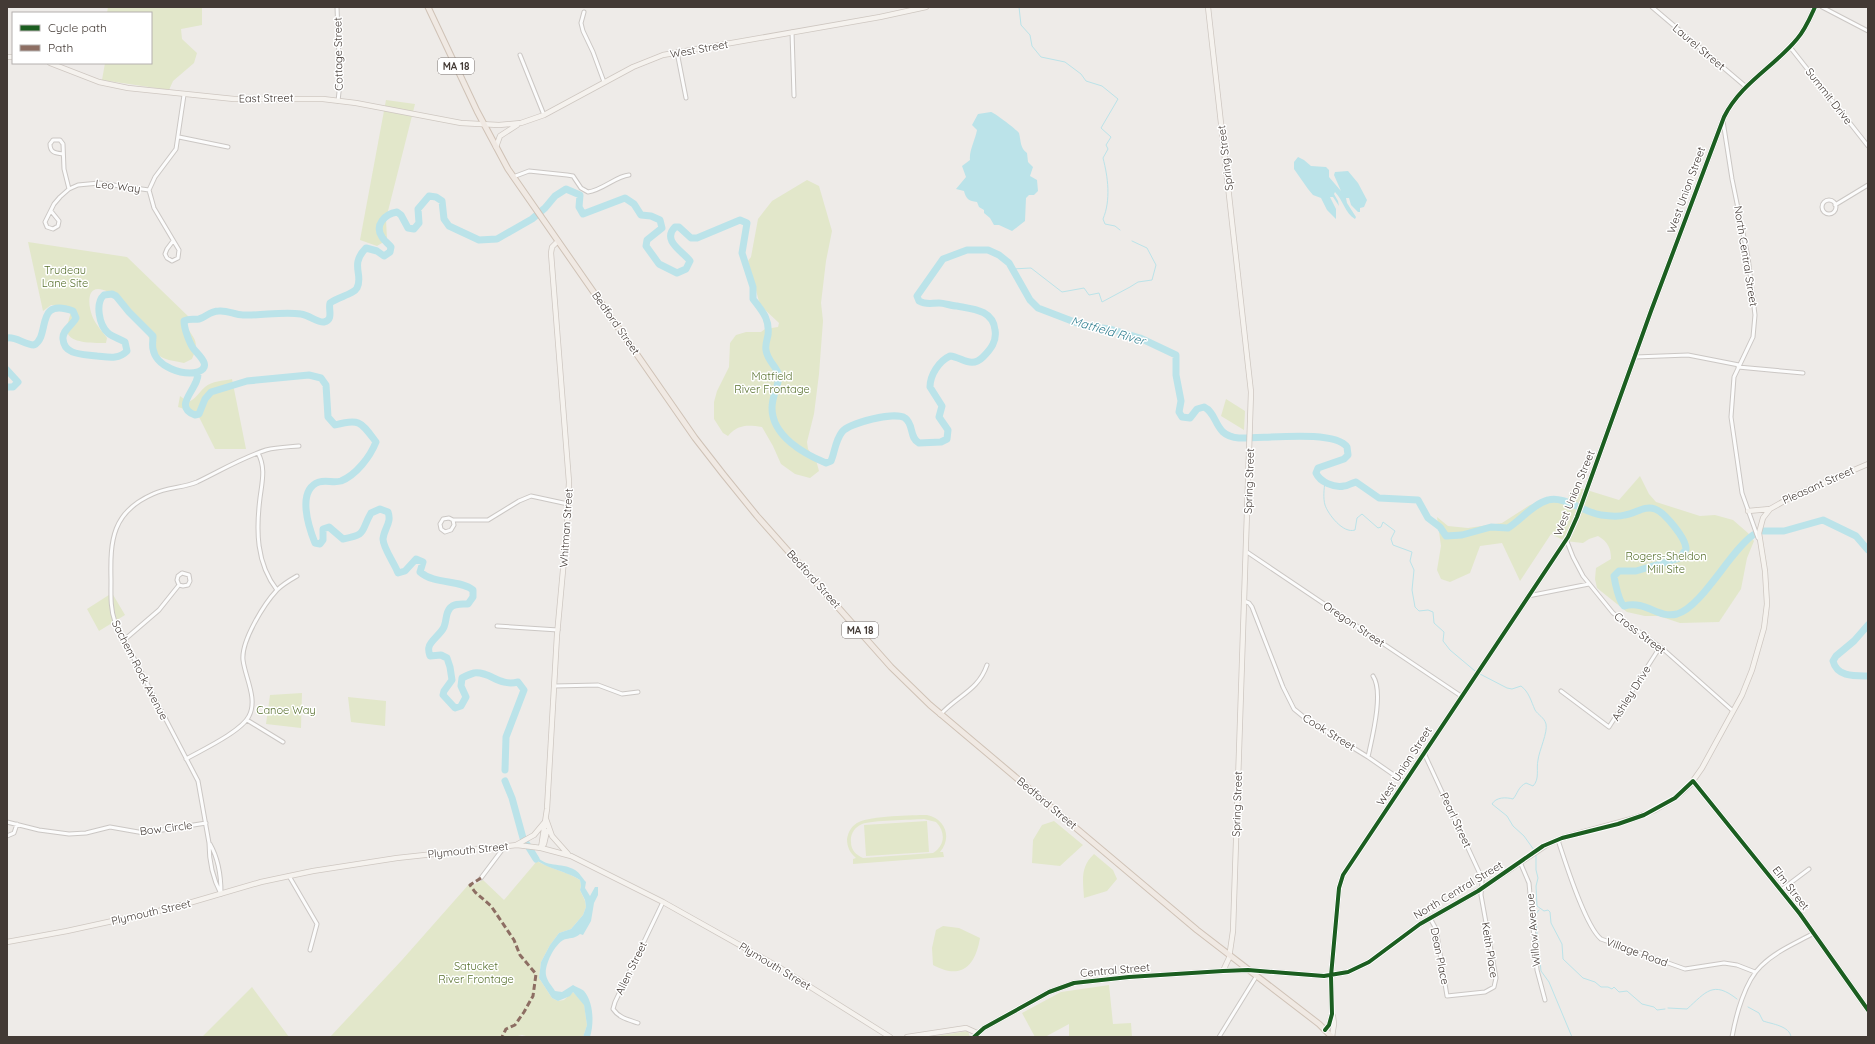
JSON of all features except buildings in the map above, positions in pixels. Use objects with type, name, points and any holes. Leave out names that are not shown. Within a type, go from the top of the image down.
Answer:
[{"type":"main road","name":"Bedford Street","points":[[428,7],[484,124],[513,176],[689,429],[723,474],[891,667],[940,715],[1229,956],[1332,1037]]},
{"type":"main road","name":"West Street","points":[[484,124],[506,125],[526,122],[544,115],[644,62],[677,52],[880,17],[926,7]]},
{"type":"main road","name":"Spring Street","points":[[1208,7],[1250,379],[1251,432],[1233,926],[1229,956],[1223,970]]},
{"type":"main road","name":"West Union Street","points":[[1332,1037],[1334,1024],[1332,1014],[1331,976],[1342,879],[1404,782],[1566,539],[1582,503],[1723,119],[1731,104],[1745,86],[1790,46],[1803,32],[1815,7]]},
{"type":"main road","name":"East Street","points":[[53,64],[107,84],[184,95],[238,99],[308,98],[338,100],[461,123],[484,124]]},
{"type":"main road","points":[[496,147],[498,138],[505,131],[526,122]]},
{"type":"main road","name":"Whitman Street","points":[[539,848],[546,817],[558,630],[567,536],[568,458],[551,253],[552,247],[558,241]]},
{"type":"main road","name":"Pleasant Street","points":[[1759,539],[1761,521],[1770,509],[1795,495],[1868,464]]},
{"type":"main road","name":"Pleasant Street","points":[[1748,511],[1770,509]]},
{"type":"main road","name":"North Central Street","points":[[1248,970],[1331,976],[1348,972],[1364,964],[1430,918],[1481,889],[1538,850],[1558,840],[1618,824],[1644,815],[1674,798],[1693,781],[1705,763],[1742,695],[1752,670],[1766,616],[1767,587],[1759,539]]},
{"type":"main road","name":"Elm Street","points":[[1693,781],[1814,933],[1868,1010]]},
{"type":"main road","points":[[524,844],[541,828],[546,817]]},
{"type":"main road","points":[[546,817],[555,840],[571,856]]},
{"type":"main road","name":"Plymouth Street","points":[[7,942],[88,927],[172,908],[288,876],[379,860],[524,844],[571,856],[663,902],[777,966],[890,1037]]},
{"type":"main road","name":"Central Street","points":[[975,1035],[1049,992],[1074,983],[1129,977],[1223,970],[1248,970]]},
{"type":"main road","points":[[1325,1030],[1329,1025],[1332,1014]]},
{"type":"main road","points":[[908,1037],[966,1028],[975,1035]]},
{"type":"street","name":"Cottage Street","points":[[337,7],[340,83],[338,100]]},
{"type":"street","name":"Laurel Street","points":[[1652,7],[1745,86]]},
{"type":"street","points":[[1822,7],[1868,31]]},
{"type":"street","points":[[584,12],[581,23],[583,31],[593,52],[604,82]]},
{"type":"street","points":[[792,32],[794,96]]},
{"type":"street","name":"Summit Drive","points":[[1790,46],[1868,146]]},
{"type":"street","points":[[677,52],[686,98]]},
{"type":"street","points":[[520,55],[544,115]]},
{"type":"street","points":[[173,241],[165,254],[168,259],[172,261],[177,259],[179,254],[178,248],[154,208],[149,190],[155,177],[173,154],[179,137],[184,95]]},
{"type":"street","name":"North Central Street","points":[[1723,119],[1732,179],[1746,247],[1755,315],[1753,337],[1738,366],[1732,388],[1731,417],[1741,490],[1759,539]]},
{"type":"street","points":[[179,137],[228,147]]},
{"type":"street","points":[[63,154],[52,151],[50,146],[52,142],[56,140],[61,141],[63,146],[65,175],[69,189]]},
{"type":"street","points":[[513,176],[529,171],[556,172],[573,176],[581,188],[588,192],[602,188],[622,176],[629,175]]},
{"type":"street","name":"Leo Way","points":[[52,211],[59,221],[58,226],[53,229],[47,227],[45,222],[56,201],[69,189],[78,185],[92,183],[149,190]]},
{"type":"street","points":[[1835,205],[1833,202],[1827,200],[1824,202],[1822,209],[1826,213],[1831,213],[1834,211],[1835,205],[1868,185]]},
{"type":"street","points":[[1635,357],[1688,355],[1738,366],[1803,373]]},
{"type":"street","name":"Sachem Rock Avenue","points":[[221,894],[216,885],[209,852],[209,843],[200,786],[114,622],[111,606],[110,549],[114,532],[120,521],[132,507],[148,496],[166,489],[192,484],[232,463],[258,453],[275,448],[299,446]]},
{"type":"street","points":[[258,453],[263,467],[258,524],[259,549],[267,574],[277,590]]},
{"type":"street","points":[[453,520],[454,525],[451,530],[445,532],[441,529],[440,524],[443,518],[453,520],[488,520],[522,499],[530,496],[568,504]]},
{"type":"street","name":"Cross Street","points":[[1566,539],[1575,562],[1589,584],[1619,618],[1660,647],[1733,711]]},
{"type":"street","name":"Oregon Street","points":[[1247,552],[1461,696]]},
{"type":"street","points":[[182,573],[189,575],[190,579],[188,585],[179,585],[177,580],[178,576],[182,573]]},
{"type":"street","points":[[186,759],[221,739],[247,720],[251,713],[252,704],[244,665],[243,646],[252,627],[277,590],[297,576]]},
{"type":"street","points":[[1528,596],[1589,584]]},
{"type":"street","points":[[123,641],[159,610],[179,585]]},
{"type":"street","name":"Cook Street","points":[[1244,601],[1249,603],[1252,607],[1283,687],[1294,709],[1305,718],[1368,757],[1404,782]]},
{"type":"street","points":[[497,626],[558,630]]},
{"type":"street","name":"Ashley Drive","points":[[1561,691],[1609,728],[1660,647]]},
{"type":"street","points":[[940,715],[952,702],[979,682],[987,665]]},
{"type":"street","points":[[1368,757],[1377,700],[1376,681],[1373,676]]},
{"type":"street","points":[[554,686],[598,685],[622,694],[638,692]]},
{"type":"street","points":[[247,720],[283,742]]},
{"type":"street","name":"Pearl Street","points":[[1424,753],[1478,868],[1482,881],[1481,889]]},
{"type":"street","name":"Bow Circle","points":[[7,822],[39,830],[69,834],[86,833],[110,827],[144,833],[206,822]]},
{"type":"street","points":[[7,836],[14,833],[17,824]]},
{"type":"street","name":"Village Road","points":[[1558,840],[1590,923],[1595,933],[1601,938],[1685,969],[1724,963],[1737,965],[1755,972]]},
{"type":"street","points":[[481,878],[505,846]]},
{"type":"street","name":"Willow Avenue","points":[[1520,862],[1529,883],[1537,970],[1544,1000]]},
{"type":"street","points":[[1781,890],[1809,869]]},
{"type":"street","points":[[288,876],[317,924],[310,950]]},
{"type":"street","name":"Keith Place","points":[[1447,996],[1485,992],[1495,986],[1495,974],[1481,889]]},
{"type":"street","name":"Allen Street","points":[[638,1023],[622,1017],[613,1009],[663,902]]},
{"type":"street","name":"Dean Place","points":[[1430,918],[1436,929],[1447,996]]},
{"type":"street","points":[[1732,1037],[1737,1012],[1755,972],[1774,956],[1814,933]]},
{"type":"street","points":[[1219,1037],[1256,977]]},
{"type":"green space","points":[[108,7],[202,7],[202,25],[181,29],[182,39],[197,53],[194,63],[173,81],[169,90],[102,80],[105,64],[152,64],[152,12],[107,12]]},
{"type":"green space","points":[[386,100],[415,104],[386,219],[387,240],[377,246],[360,240]]},
{"type":"green space","name":"Matfield River Frontage","points":[[807,180],[819,186],[832,231],[826,261],[821,303],[823,321],[819,374],[814,414],[807,442],[808,449],[816,460],[819,471],[810,478],[795,474],[781,464],[762,427],[739,427],[728,436],[723,433],[714,419],[714,402],[717,391],[729,367],[730,343],[736,335],[746,332],[761,332],[765,329],[778,327],[779,323],[760,305],[748,261],[751,257],[758,219],[772,201]]},
{"type":"green space","name":"Trudeau Lane Site","points":[[28,242],[127,257],[191,319],[187,322],[186,326],[196,345],[192,359],[184,363],[169,360],[156,353],[144,327],[131,309],[114,295],[101,289],[96,289],[92,292],[89,301],[94,321],[107,338],[106,343],[83,342],[72,338],[68,335],[67,330],[71,311],[66,306],[51,305],[43,311]]},
{"type":"green space","points":[[232,379],[246,449],[215,449],[197,413],[178,407],[180,396],[188,402],[193,400],[208,385],[214,382]]},
{"type":"green space","points":[[1226,399],[1245,411],[1244,430],[1221,416]]},
{"type":"green space","name":"Rogers-Sheldon Mill Site","points":[[1640,476],[1649,494],[1656,502],[1700,516],[1715,515],[1733,520],[1748,533],[1754,541],[1747,558],[1741,589],[1719,622],[1680,623],[1659,616],[1645,616],[1627,612],[1597,588],[1595,579],[1596,568],[1611,559],[1608,546],[1598,536],[1583,543],[1565,541],[1551,534],[1520,581],[1502,543],[1480,546],[1470,573],[1450,582],[1441,579],[1437,570],[1441,546],[1437,517],[1448,526],[1468,528],[1502,523],[1530,505],[1551,499],[1567,500],[1574,486],[1619,500]]},
{"type":"green space","points":[[112,593],[125,615],[99,631],[87,609]]},
{"type":"green space","name":"Canoe Way","points":[[302,693],[301,728],[266,724],[270,695]]},
{"type":"green space","points":[[348,697],[386,701],[385,726],[351,722]]},
{"type":"green space","points":[[927,815],[939,820],[943,825],[946,841],[940,852],[943,852],[944,857],[853,864],[853,859],[856,858],[849,850],[847,839],[851,829],[857,823],[872,818]],"holes":[[[924,819],[936,822],[943,834],[943,839],[940,847],[933,853],[863,858],[856,854],[851,845],[852,834],[855,829],[862,824],[883,821]]]},
{"type":"green space","points":[[927,821],[929,852],[866,856],[864,825]]},
{"type":"green space","points":[[1054,821],[1083,845],[1060,866],[1032,863],[1033,840],[1042,825]]},
{"type":"green space","points":[[1094,854],[1113,870],[1117,879],[1107,891],[1084,898],[1084,869]]},
{"type":"green space","name":"Satucket River Frontage","points":[[537,861],[580,880],[580,890],[586,907],[583,915],[571,929],[559,933],[550,945],[541,962],[539,978],[552,998],[558,1001],[564,1000],[573,992],[584,1004],[587,1025],[583,1037],[530,1037],[522,1035],[513,1037],[330,1037],[402,960],[470,883],[473,885],[483,880],[504,900]]},
{"type":"green space","points":[[943,926],[959,928],[980,938],[974,957],[965,968],[959,971],[951,971],[933,965],[932,948],[936,930]]},
{"type":"green space","points":[[1109,985],[1113,1024],[1131,1023],[1132,1037],[1069,1037],[1069,1024],[1045,1037],[1035,1037],[1022,1013],[1061,992]]},
{"type":"green space","points":[[252,987],[289,1037],[202,1037]]},
{"type":"green space","points":[[968,1031],[970,1037],[930,1037]]},
{"type":"water","points":[[991,112],[1019,133],[1022,147],[1027,153],[1028,162],[1033,167],[1030,176],[1037,180],[1038,191],[1034,195],[1029,195],[1026,198],[1025,221],[1012,231],[999,225],[994,225],[990,218],[984,213],[984,210],[979,207],[977,202],[968,199],[964,191],[956,189],[966,177],[962,166],[970,160],[970,153],[977,130],[972,125],[978,114]]},
{"type":"water","points":[[1298,157],[1311,166],[1326,167],[1329,170],[1329,177],[1341,191],[1334,175],[1335,172],[1348,171],[1358,183],[1367,200],[1364,207],[1360,208],[1360,212],[1358,212],[1351,205],[1349,198],[1346,198],[1347,203],[1356,217],[1355,219],[1349,213],[1335,192],[1334,194],[1339,206],[1333,197],[1330,197],[1336,209],[1336,219],[1327,210],[1321,198],[1313,195],[1294,169],[1294,162]]},
{"type":"water","points":[[528,852],[533,853],[543,862],[569,867],[577,871],[586,882],[585,888],[590,896],[595,887],[598,887],[598,895],[594,903],[591,921],[583,935],[580,934],[566,939],[558,944],[549,960],[546,971],[547,979],[555,991],[562,992],[573,985],[583,990],[587,996],[590,1001],[592,1014],[590,1037],[583,1037],[587,1025],[584,1005],[573,992],[570,996],[558,1001],[552,998],[539,978],[541,962],[550,945],[559,933],[571,929],[583,915],[586,907],[585,900],[580,890],[580,880],[539,862]]},
{"type":"waterway","points":[[1019,7],[1021,25],[1030,35],[1032,46],[1041,57],[1065,62],[1081,74],[1086,81],[1102,86],[1118,99],[1101,128],[1111,137],[1106,145],[1108,149],[1103,158],[1108,188],[1106,212],[1103,219],[1105,224],[1115,226],[1120,230]]},
{"type":"waterway","name":"Matfield River","points":[[7,338],[14,338],[27,344],[34,345],[42,334],[45,319],[48,313],[53,309],[61,308],[73,311],[76,318],[63,336],[64,345],[67,349],[81,354],[109,357],[120,356],[127,351],[125,342],[108,333],[102,325],[99,314],[101,299],[104,295],[112,294],[116,296],[129,312],[153,336],[153,349],[159,361],[171,369],[185,373],[198,372],[204,367],[203,360],[190,342],[184,321],[199,319],[216,311],[243,315],[294,313],[322,322],[327,321],[330,317],[330,303],[353,292],[357,288],[359,283],[358,260],[366,248],[377,251],[384,256],[390,252],[391,247],[383,238],[379,228],[382,221],[388,215],[397,212],[401,215],[408,228],[414,229],[419,223],[418,209],[429,196],[436,197],[442,201],[444,219],[449,226],[479,240],[497,239],[532,219],[545,208],[555,196],[566,189],[580,195],[579,207],[583,214],[625,198],[634,204],[641,215],[651,216],[660,220],[662,228],[647,240],[646,246],[659,264],[677,273],[686,269],[690,261],[672,242],[671,232],[675,227],[679,227],[691,238],[697,238],[740,220],[747,223],[742,253],[753,287],[753,299],[765,316],[768,324],[766,346],[767,354],[779,375],[772,403],[773,418],[777,427],[791,443],[808,455],[826,463],[831,461],[838,439],[842,432],[853,425],[872,419],[892,416],[900,416],[905,418],[910,424],[914,438],[919,443],[941,442],[947,439],[948,430],[939,417],[942,406],[930,387],[933,373],[942,361],[950,356],[970,362],[979,360],[993,345],[995,330],[993,323],[986,314],[969,308],[941,303],[924,303],[919,301],[917,296],[943,259],[967,250],[988,250],[999,255],[1009,263],[1030,300],[1038,308],[1085,326],[1110,329],[1140,338],[1176,355],[1176,375],[1181,401],[1179,412],[1182,417],[1190,418],[1197,409],[1204,407],[1209,410],[1220,429],[1231,436],[1239,438],[1297,436],[1328,438],[1340,441],[1347,447],[1348,455],[1344,459],[1318,468],[1316,473],[1324,482],[1336,486],[1345,486],[1356,482],[1379,498],[1418,500],[1428,518],[1440,527],[1446,536],[1462,535],[1491,527],[1508,528],[1537,505],[1554,499],[1567,502],[1595,514],[1622,516],[1647,508],[1659,511],[1679,532],[1686,549],[1680,558],[1636,571],[1619,571],[1614,576],[1616,588],[1624,606],[1639,605],[1664,614],[1677,614],[1696,601],[1735,553],[1753,535]]},
{"type":"waterway","points":[[1012,269],[1031,268],[1062,292],[1084,288],[1089,295],[1099,293],[1102,302],[1138,282],[1152,280],[1156,265],[1147,248],[1132,241]]},
{"type":"waterway","name":"Matfield River","points":[[7,370],[18,382],[13,387],[7,387]]},
{"type":"waterway","points":[[198,372],[195,384],[186,402],[188,411],[195,415],[199,414],[205,399],[211,392],[247,381],[309,375],[321,378],[326,385],[328,417],[335,425],[350,422],[359,423],[371,435],[376,442],[370,454],[357,470],[341,481],[319,482],[312,486],[308,493],[306,510],[315,543],[320,544],[323,540],[323,529],[329,527],[343,539],[360,534],[371,513],[380,509],[388,512],[389,519],[383,539],[398,573],[405,571],[416,559],[423,562],[420,572],[426,576],[440,581],[461,584],[473,590],[473,597],[468,604],[460,604],[450,608],[447,613],[444,627],[433,640],[430,645],[429,652],[430,656],[441,655],[447,658],[452,680],[444,691],[443,695],[455,708],[461,706],[466,697],[461,686],[462,678],[470,674],[480,673],[500,681],[511,683],[518,682],[524,690],[506,737],[505,770]]},
{"type":"waterway","points":[[1325,482],[1325,505],[1329,513],[1341,526],[1346,529],[1355,530],[1357,518],[1362,514],[1378,528],[1381,527],[1383,522],[1395,531],[1391,539],[1393,545],[1412,552],[1410,561],[1414,570],[1412,590],[1415,607],[1419,611],[1428,610],[1433,612],[1434,623],[1444,632],[1443,641],[1450,650],[1475,671]]},
{"type":"waterway","name":"Matfield River","points":[[1763,531],[1784,531],[1823,520],[1856,536],[1868,550]]},
{"type":"waterway","name":"Matfield River","points":[[1868,625],[1854,641],[1836,656],[1833,661],[1835,666],[1842,673],[1868,676]]},
{"type":"waterway","points":[[1480,674],[1507,688],[1512,689],[1521,686],[1524,688],[1535,710],[1546,724],[1546,732],[1537,763],[1537,777],[1533,786],[1526,783],[1520,788],[1513,799],[1501,798],[1492,804],[1507,816],[1513,826],[1524,836],[1534,850]]},
{"type":"waterway","points":[[505,781],[512,798],[523,838],[536,859]]},
{"type":"waterway","points":[[1536,855],[1536,870],[1538,878],[1536,886],[1537,906],[1544,911],[1548,910],[1550,912],[1551,923],[1562,944],[1563,959],[1583,978],[1595,982],[1601,987],[1608,987],[1612,989],[1614,987],[1619,992],[1627,991],[1642,1004],[1654,1007],[1657,1010],[1665,1009]]},
{"type":"waterway","points":[[1539,910],[1535,915],[1541,971],[1549,982],[1572,1037]]},
{"type":"waterway","points":[[1668,1008],[1687,1009],[1705,993],[1716,989],[1729,993],[1737,999]]},
{"type":"waterway","points":[[1748,1007],[1759,1013],[1763,1021],[1776,1024],[1787,1030],[1791,1037]]},
{"type":"waterway","points":[[1804,1037],[1811,1037]]},
{"type":"marked path","points":[[481,878],[470,885],[475,892],[491,906],[514,940],[520,955],[536,974],[533,996],[515,1025],[506,1029],[502,1037]]},
{"type":"cycle path","points":[[1325,1030],[1329,1025],[1332,1014],[1331,976],[1339,888],[1343,875],[1568,537],[1577,517],[1651,311],[1724,117],[1739,94],[1797,39],[1805,28],[1815,7]]},
{"type":"cycle path","points":[[974,1037],[984,1028],[1049,992],[1074,983],[1129,977],[1223,971],[1248,970],[1324,976],[1348,972],[1369,962],[1420,924],[1478,891],[1543,846],[1562,838],[1618,824],[1644,815],[1675,798],[1693,781],[1800,914],[1868,1010]]}]
